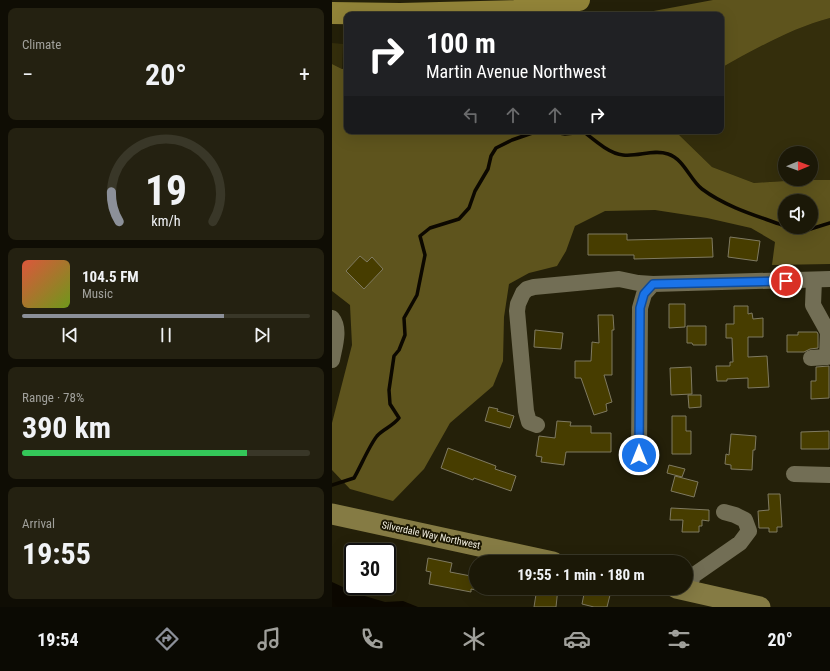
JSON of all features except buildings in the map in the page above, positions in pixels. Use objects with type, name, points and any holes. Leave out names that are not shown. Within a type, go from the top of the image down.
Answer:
[{"type":"highway","points":[[510,12],[579,0]]},
{"type":"highway","points":[[477,12],[515,11]]},
{"type":"highway","points":[[332,13],[344,13]]},
{"type":"highway","points":[[332,28],[344,28]]},
{"type":"main road","name":"Silverdale Way Northwest","points":[[332,514],[521,555]]},
{"type":"main road","points":[[693,592],[760,607]]},
{"type":"street","points":[[537,425],[529,422],[526,411],[517,311],[520,299],[527,289],[534,287],[619,279],[653,284],[830,279]]},
{"type":"street","points":[[811,358],[827,357],[829,345],[828,332],[814,305],[814,280]]},
{"type":"street","points":[[639,455],[640,308],[644,294],[653,284]]},
{"type":"street","points":[[332,318],[337,336],[332,360]]},
{"type":"street","points":[[794,474],[830,475]]},
{"type":"street","points":[[693,576],[740,543],[749,531],[745,520],[724,512]]},
{"type":"shaded area","points":[[713,0],[830,0],[830,18],[788,33],[760,46],[724,66],[724,12],[648,12]]},
{"type":"shaded area","points":[[830,18],[830,180],[818,180],[818,146],[778,146],[778,181],[754,183],[712,167],[678,134],[724,134],[724,66],[802,27]]},
{"type":"shaded area","points":[[332,43],[343,44],[342,69],[332,64]]},
{"type":"shaded area","points":[[332,64],[344,69],[344,134],[678,134],[712,167],[754,183],[778,181],[778,186],[818,186],[818,180],[830,180],[830,264],[772,265],[775,242],[751,228],[707,218],[655,210],[605,211],[575,226],[566,251],[557,266],[529,273],[509,284],[504,317],[503,361],[493,386],[450,423],[424,469],[393,501],[350,489],[332,470],[332,423],[352,345],[350,305],[332,291]]},
{"type":"shaded area","points":[[332,582],[344,588],[344,595],[361,595],[385,602],[403,601],[418,607],[332,607]]},
{"type":"waterway","points":[[332,485],[354,478],[377,436],[399,418],[390,404],[389,390],[394,356],[399,350],[405,335],[404,318],[417,295],[425,255],[420,236],[430,228],[459,219],[469,208],[475,191],[488,169],[491,156],[496,148],[529,134]]},
{"type":"waterway","points":[[587,134],[602,146],[618,154],[629,155],[657,152],[668,154],[678,160],[698,185],[711,195],[742,210],[778,223]]},
{"type":"waterway","points":[[818,227],[830,223]]},
{"type":"route","points":[[639,455],[640,308],[644,294],[653,284],[786,281]]}]
